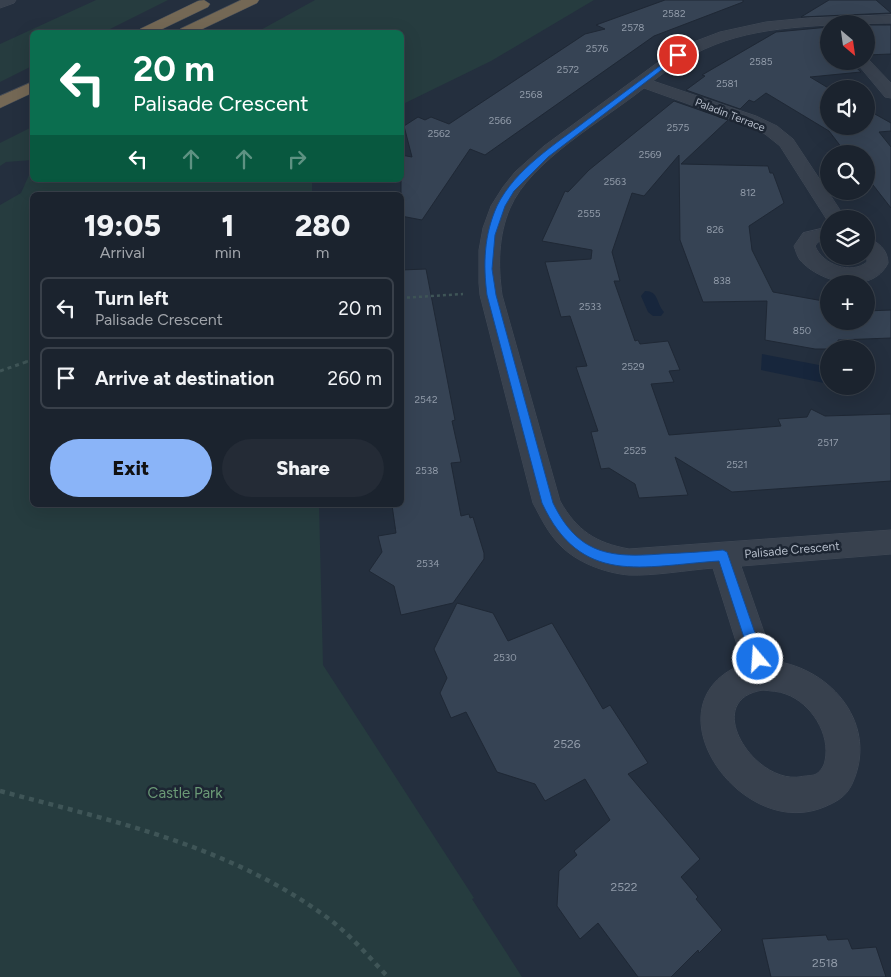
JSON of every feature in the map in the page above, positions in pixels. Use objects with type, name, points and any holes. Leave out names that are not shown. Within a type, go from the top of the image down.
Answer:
[{"type":"highway","points":[[148,30],[211,0]]},
{"type":"highway","points":[[189,30],[252,0]]},
{"type":"highway","points":[[0,103],[30,88]]},
{"type":"street","points":[[0,4],[9,0]]},
{"type":"street","name":"Palisade Crescent","points":[[875,20],[891,19]]},
{"type":"street","name":"Palisade Crescent","points":[[820,23],[772,25],[724,35],[699,44],[678,55],[545,156],[511,190],[501,206],[491,235],[488,269],[491,295],[547,503],[567,535],[593,554],[622,561],[891,542]]},
{"type":"street","points":[[871,70],[891,93]]},
{"type":"street","name":"Paladin Terrace","points":[[641,82],[750,120],[771,130],[787,143],[830,210]]},
{"type":"street","points":[[820,234],[811,237],[806,242],[804,248],[806,255],[812,262],[833,273],[858,275],[868,273],[875,268],[878,262],[875,253]]},
{"type":"street","points":[[723,555],[763,675]]},
{"type":"path","points":[[404,298],[466,294],[491,295]]},
{"type":"path","points":[[0,371],[30,361]]},
{"type":"path","points":[[0,791],[173,839],[226,860],[270,881],[326,917],[347,935],[388,977]]},
{"type":"green space","points":[[96,0],[168,0],[108,30],[31,30]]},
{"type":"green space","points":[[315,0],[594,0],[491,61],[404,104],[404,30],[261,30]]},
{"type":"green space","points":[[30,30],[30,67],[0,82],[0,44]]},
{"type":"green space","points":[[30,128],[30,160],[6,162],[0,166],[0,143]]},
{"type":"green space","name":"Castle Park","points":[[29,175],[30,182],[312,182],[312,192],[30,192],[30,507],[319,507],[323,665],[474,898],[472,899],[522,977],[0,977],[0,205],[21,193]]},
{"type":"water","points":[[645,291],[655,295],[664,312],[661,316],[653,316],[648,312],[641,296]]},
{"type":"water","points":[[762,354],[820,365],[820,382],[761,370]]},
{"type":"building","points":[[665,0],[743,0],[743,2],[654,36],[485,155],[470,149],[422,220],[404,217],[404,192],[401,192],[401,182],[404,182],[404,156],[412,157],[404,126],[418,117],[425,120],[431,117],[449,124],[585,34],[605,29],[596,25]]},
{"type":"building","points":[[829,0],[876,0],[891,13],[820,15],[801,17]]},
{"type":"building","points":[[875,25],[891,25],[891,54],[875,55]]},
{"type":"building","points":[[820,28],[820,70],[859,70],[861,72],[810,77],[820,83],[820,126],[766,93],[754,102],[749,100],[740,109],[686,90],[705,76],[702,75],[776,32]]},
{"type":"building","points":[[674,101],[728,120],[681,164],[768,166],[770,173],[773,173],[784,203],[749,226],[752,250],[773,292],[820,300],[820,330],[875,330],[875,311],[891,310],[891,338],[820,340],[820,349],[765,340],[767,301],[703,302],[680,240],[679,155],[644,196],[632,193],[612,252],[620,281],[614,281],[635,341],[638,340],[640,344],[668,341],[680,370],[669,371],[674,382],[651,384],[669,435],[781,426],[778,419],[807,417],[811,409],[825,416],[891,414],[891,481],[732,492],[675,457],[688,495],[639,498],[635,484],[609,468],[601,469],[591,432],[598,431],[576,367],[587,366],[570,316],[561,317],[545,262],[591,259],[592,250],[542,241],[565,191],[568,192],[589,170]]},
{"type":"building","points":[[875,114],[891,123],[891,131],[879,132],[891,147],[891,208],[875,188],[875,145],[840,145],[832,135],[875,135]]},
{"type":"building","points":[[426,269],[455,420],[452,421],[461,462],[451,463],[461,516],[469,514],[470,518],[473,517],[484,553],[484,559],[453,603],[401,615],[394,586],[369,571],[382,552],[378,536],[396,533],[392,507],[404,507],[404,270]]},
{"type":"building","points":[[457,603],[493,613],[508,641],[552,623],[603,709],[610,705],[648,763],[628,774],[700,859],[681,877],[698,897],[696,899],[722,930],[699,953],[698,950],[671,977],[638,977],[598,923],[580,939],[557,906],[559,871],[577,855],[574,851],[610,820],[585,779],[545,801],[535,784],[497,772],[466,712],[451,718],[440,693],[447,678],[434,649]]},
{"type":"building","points":[[826,935],[828,940],[848,939],[852,949],[876,947],[886,977],[771,977],[762,939]]},
{"type":"route","points":[[678,55],[545,156],[511,190],[501,206],[491,235],[488,269],[491,295],[547,503],[567,535],[593,554],[608,559],[629,562],[723,555],[758,659]]}]
